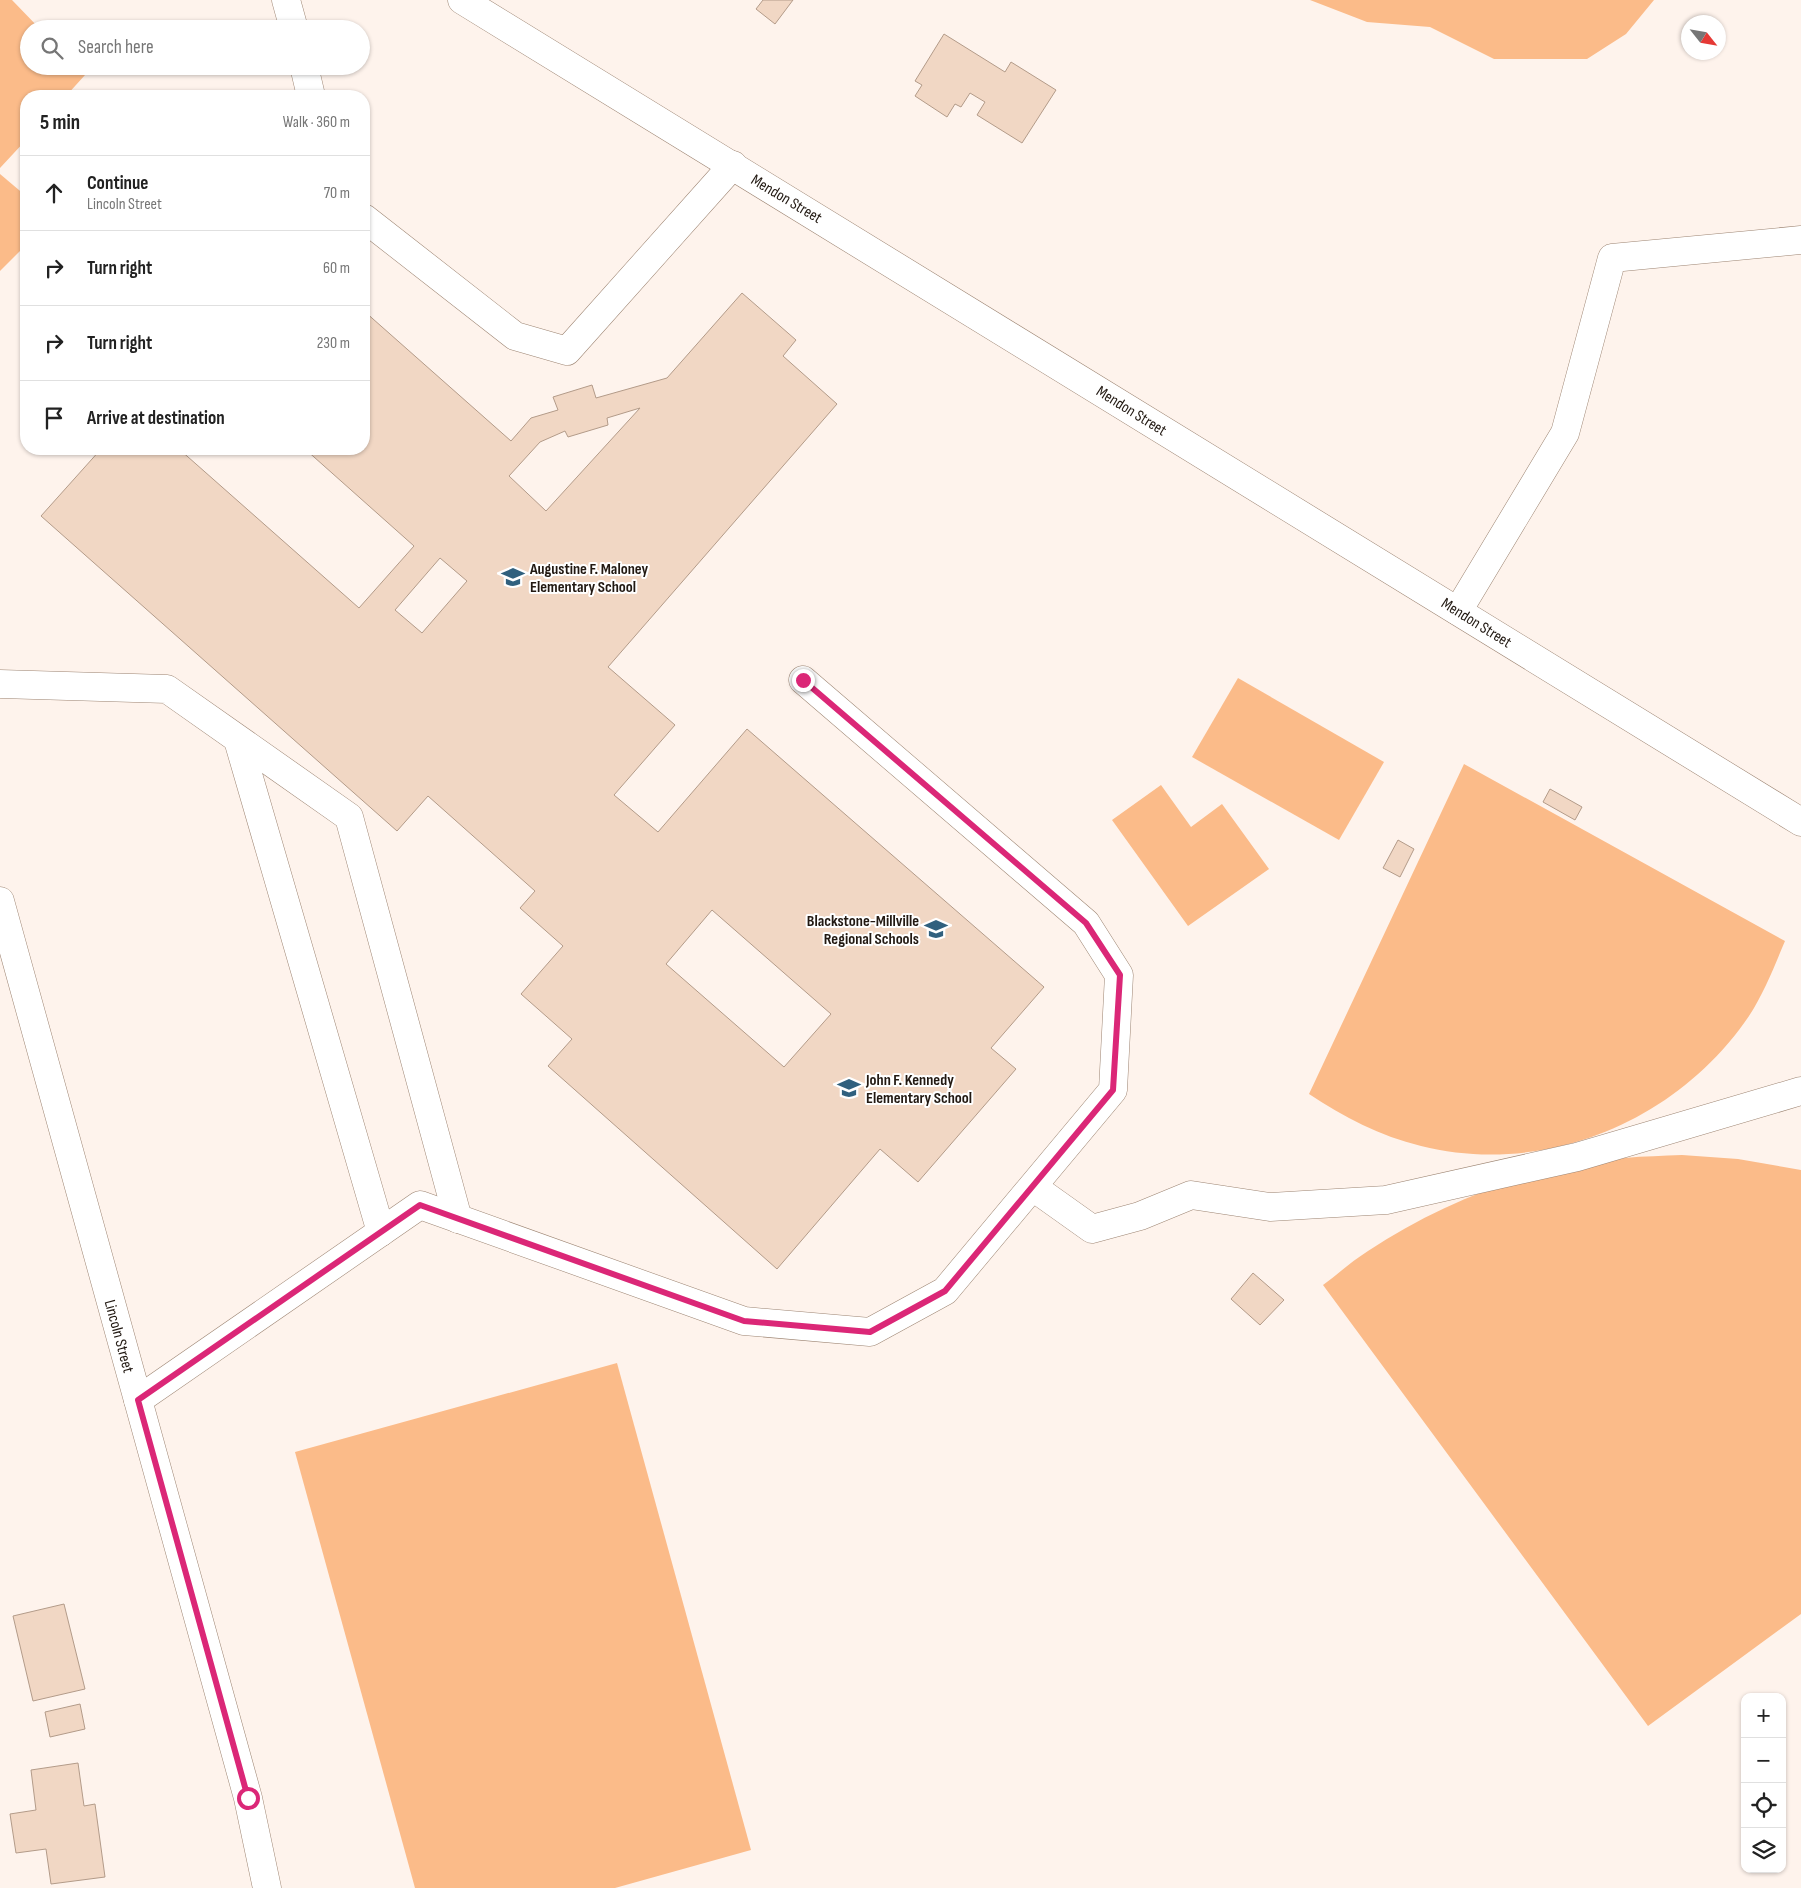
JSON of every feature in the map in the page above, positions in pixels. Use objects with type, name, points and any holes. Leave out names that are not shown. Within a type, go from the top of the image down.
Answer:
[{"type":"street","points":[[286,0],[292,20]]},
{"type":"street","name":"Mendon Street","points":[[462,0],[1801,822]]},
{"type":"street","points":[[306,75],[310,90]]},
{"type":"street","points":[[370,223],[515,336],[566,351],[733,166]]},
{"type":"street","points":[[1458,611],[1565,433],[1612,258],[1801,240]]},
{"type":"street","points":[[138,1400],[420,1205],[744,1321],[870,1332],[945,1291],[1113,1090],[1120,975],[1086,923],[803,680]]},
{"type":"street","points":[[0,684],[167,689],[349,817],[458,1219]]},
{"type":"street","points":[[238,740],[381,1232]]},
{"type":"street","name":"Lincoln Street","points":[[0,901],[248,1798],[267,1888]]},
{"type":"street","points":[[1032,1187],[1092,1229],[1140,1216],[1191,1195],[1270,1207],[1386,1200],[1577,1157],[1801,1091]]},
{"type":"shaded area","points":[[0,0],[12,0],[31,20],[20,20],[20,75],[85,75],[71,90],[20,90],[20,146],[0,168]]},
{"type":"shaded area","points":[[1310,0],[1654,0],[1626,34],[1587,59],[1494,59],[1430,27],[1367,22]]},
{"type":"shaded area","points":[[0,174],[20,191],[20,251],[0,271]]},
{"type":"shaded area","points":[[1238,678],[1384,762],[1339,840],[1192,757]]},
{"type":"shaded area","points":[[1464,764],[1785,941],[1764,989],[1749,1016],[1720,1053],[1685,1085],[1647,1111],[1605,1132],[1561,1146],[1515,1154],[1468,1154],[1421,1146],[1391,1137],[1363,1125],[1309,1094]]},
{"type":"shaded area","points":[[1161,785],[1191,827],[1222,804],[1269,869],[1188,926],[1112,820]]},
{"type":"shaded area","points":[[1682,1155],[1738,1159],[1801,1170],[1801,1614],[1648,1726],[1323,1285],[1362,1255],[1397,1233],[1428,1216],[1491,1189],[1557,1169],[1591,1162],[1632,1157]]},
{"type":"shaded area","points":[[617,1363],[751,1850],[615,1888],[415,1888],[295,1452]]},
{"type":"building","points":[[763,0],[793,0],[775,24],[756,9]]},
{"type":"building","points":[[944,34],[1005,72],[1011,62],[1056,90],[1022,143],[977,115],[985,102],[970,93],[961,107],[955,104],[947,117],[915,96],[922,85],[915,81]]},
{"type":"building","points":[[742,293],[796,340],[783,356],[837,404],[608,667],[675,725],[614,795],[658,832],[747,729],[1044,987],[991,1048],[1016,1069],[918,1182],[880,1149],[777,1269],[548,1066],[572,1039],[521,994],[563,946],[520,908],[535,891],[428,796],[397,831],[41,516],[96,455],[186,455],[359,608],[414,546],[312,455],[370,455],[370,316],[511,441],[531,418],[558,410],[553,397],[592,385],[596,398],[667,378]],"holes":[[[640,408],[546,511],[509,476],[540,442],[565,431],[568,437],[608,425],[607,418]],[[440,558],[467,581],[422,633],[395,610]],[[712,910],[831,1014],[784,1067],[666,964]]]},
{"type":"building","points":[[1550,789],[1582,807],[1575,820],[1543,802]]},
{"type":"building","points":[[1398,840],[1414,849],[1400,877],[1383,868]]},
{"type":"building","points":[[1253,1273],[1284,1300],[1260,1325],[1231,1299]]},
{"type":"building","points":[[64,1604],[85,1689],[33,1701],[13,1616]]},
{"type":"building","points":[[80,1704],[85,1729],[50,1737],[45,1712]]},
{"type":"building","points":[[78,1763],[84,1806],[95,1804],[105,1877],[51,1884],[46,1849],[16,1853],[10,1814],[36,1810],[31,1770]]},
{"type":"place","name":"Augustine F. Maloney Elementary School","points":[[513,577]]},
{"type":"place","name":"Blackstone-Millville Regional Schools","points":[[936,929]]},
{"type":"place","name":"John F. Kennedy Elementary School","points":[[849,1088]]},
{"type":"route","points":[[248,1798],[138,1400],[420,1205],[744,1321],[870,1332],[945,1291],[1113,1090],[1120,975],[1086,923],[803,680]]}]
